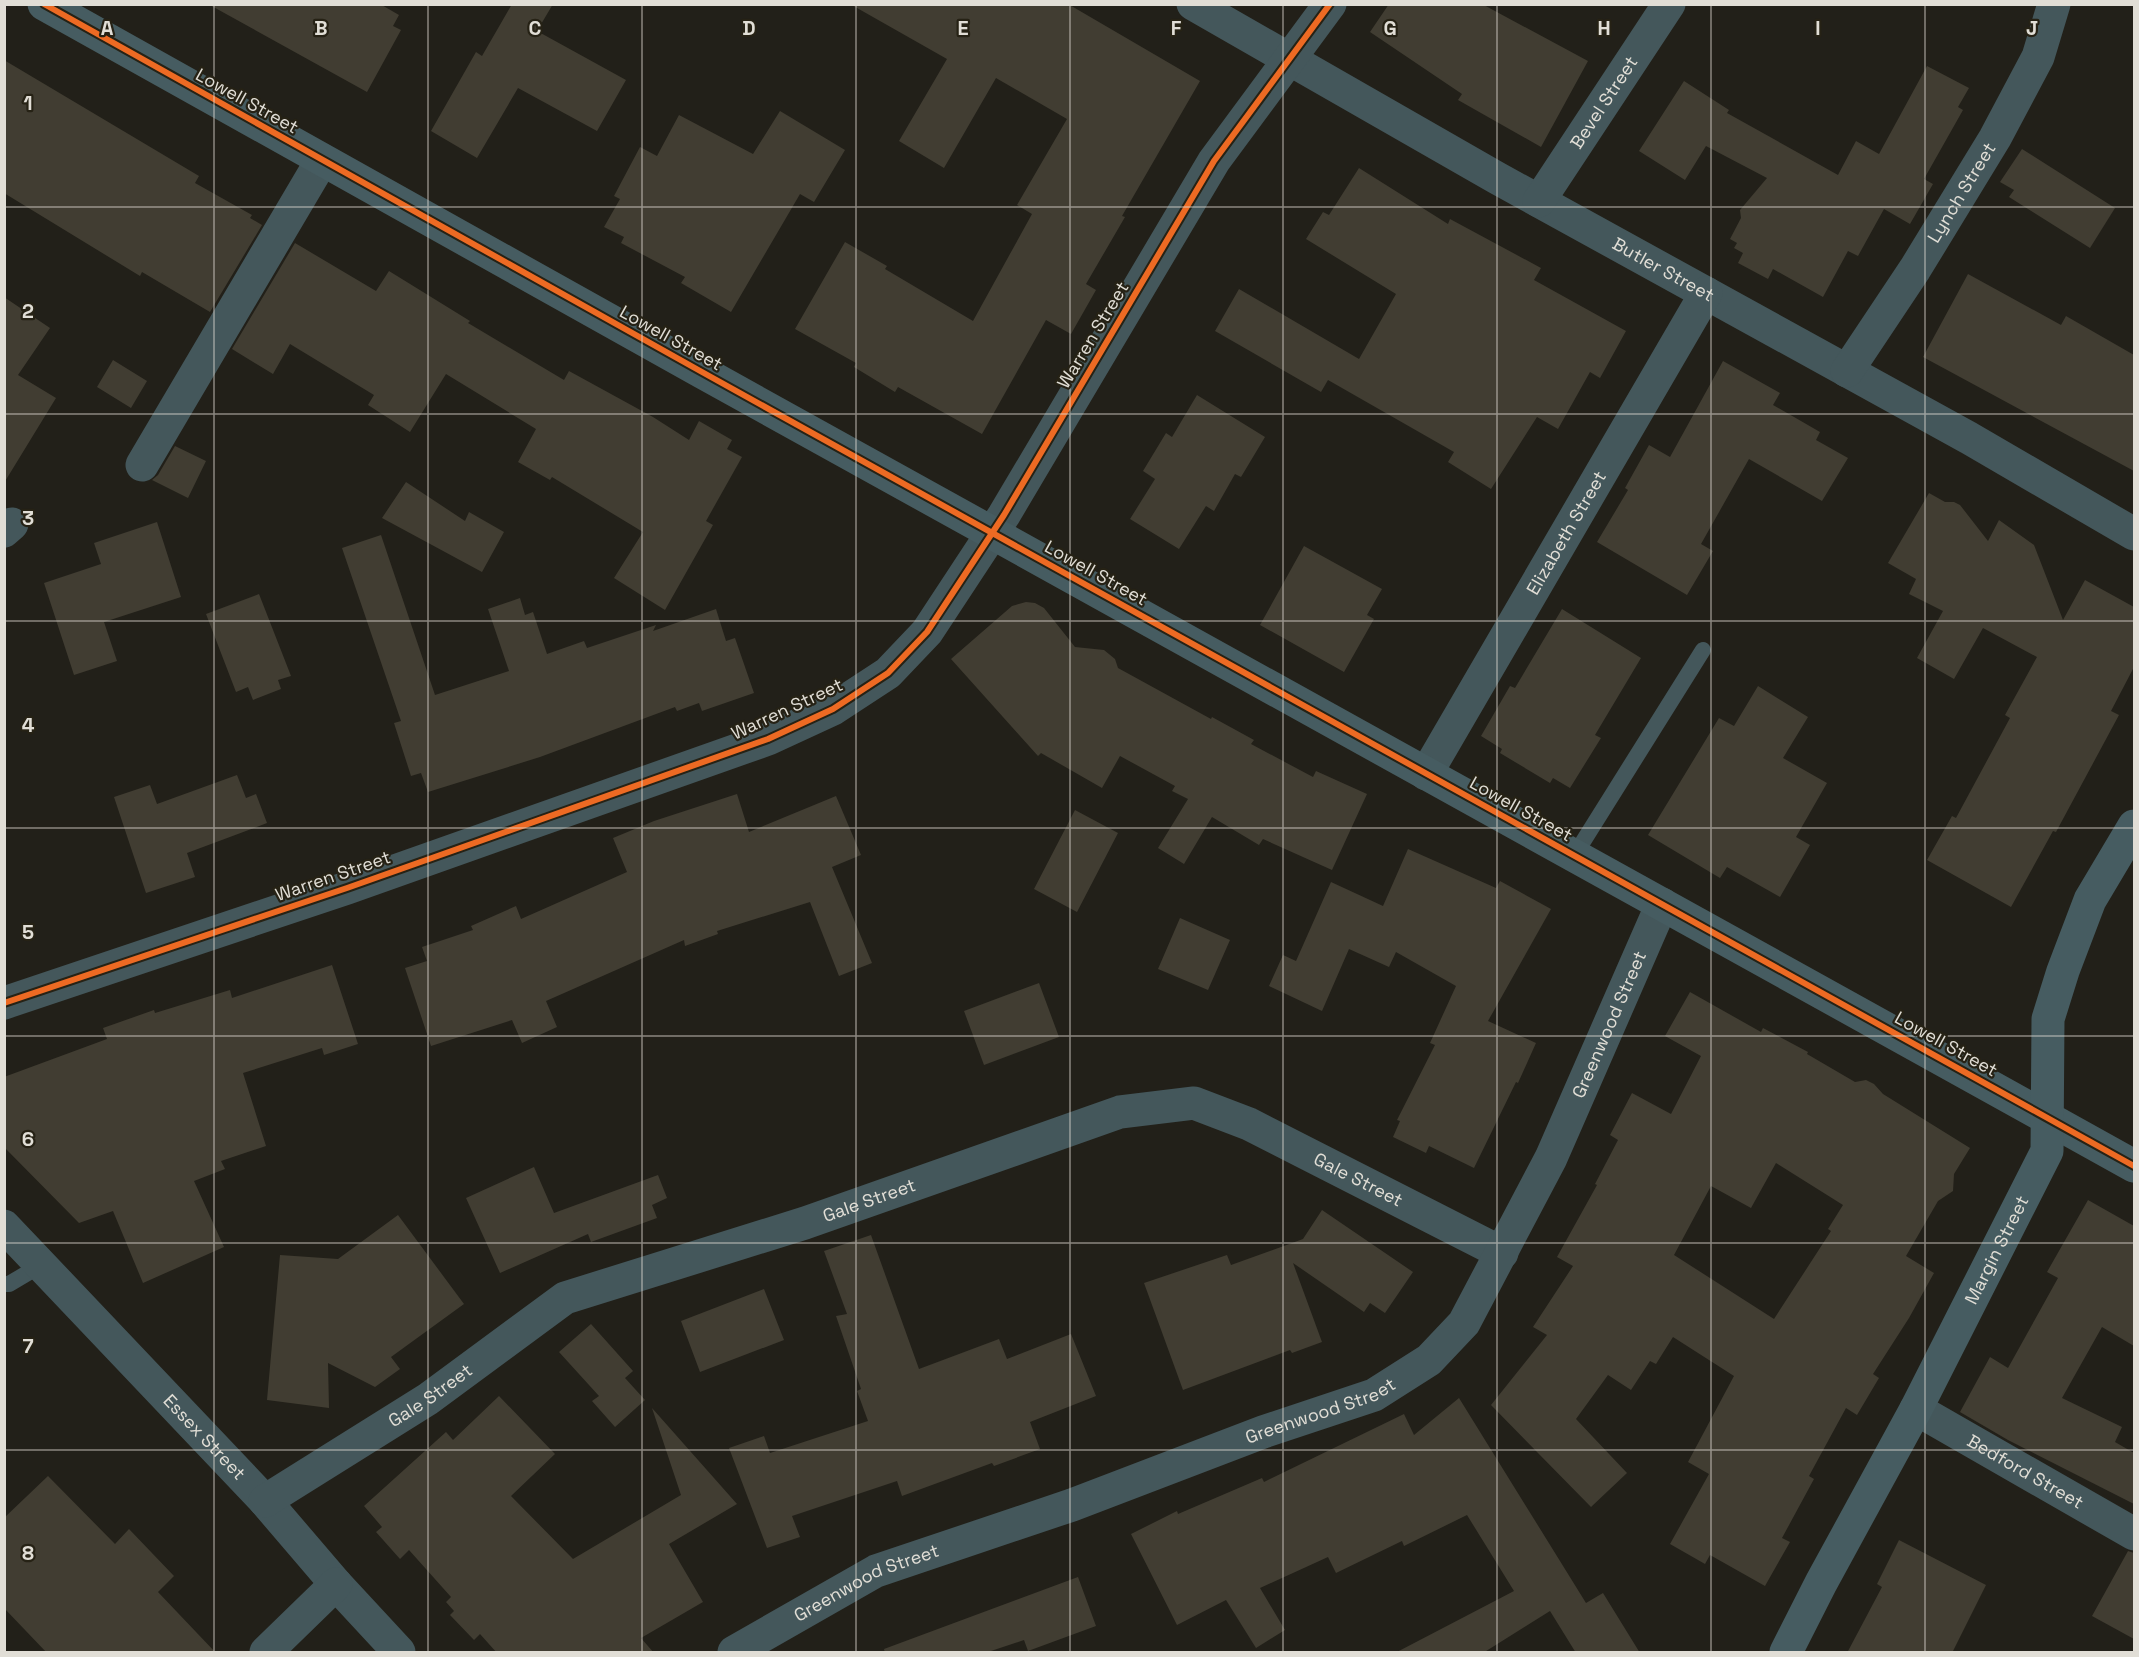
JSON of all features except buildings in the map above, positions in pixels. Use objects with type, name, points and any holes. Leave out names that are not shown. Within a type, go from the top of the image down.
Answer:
[{"type":"street","name":"Lowell Street","points":[[44,4],[2134,1166]]},
{"type":"street","name":"Butler Street","points":[[1193,4],[1539,201],[1969,438],[2134,534]]},
{"type":"street","name":"Warren Street","points":[[4,1004],[347,888],[768,739],[823,713],[888,674],[927,632],[993,533],[1214,162],[1330,4]]},
{"type":"street","name":"Bevel Street","points":[[1539,201],[1669,4]]},
{"type":"street","name":"Lynch Street","points":[[1847,371],[1915,269],[1995,138],[2038,57],[2054,4]]},
{"type":"street","points":[[142,465],[322,160]]},
{"type":"street","name":"Elizabeth Street","points":[[1426,774],[1706,293]]},
{"type":"street","name":"Margin Street","points":[[1786,1653],[1821,1583],[1916,1409],[2047,1152],[2048,1019],[2063,971],[2091,900],[2134,826]]},
{"type":"street","name":"Greenwood Street","points":[[734,1653],[876,1571],[1072,1505],[1263,1432],[1374,1395],[1430,1360],[1464,1323],[1551,1158],[1662,904]]},
{"type":"street","name":"Gale Street","points":[[264,1501],[428,1399],[565,1298],[805,1223],[1120,1112],[1194,1103],[1249,1124],[1502,1252]]},
{"type":"street","name":"Essex Street","points":[[4,1226],[264,1501],[399,1653]]},
{"type":"street","name":"Bedford Street","points":[[1916,1409],[2134,1534]]},
{"type":"street","points":[[266,1653],[336,1584]]},
{"type":"lane","points":[[1575,856],[1703,650]]},
{"type":"lane","points":[[4,1284],[9,1284],[40,1265]]},
{"type":"cycle path","points":[[44,4],[702,372],[2134,1166]]},
{"type":"cycle path","points":[[4,1003],[347,888],[768,739],[833,709],[888,673],[927,632],[1004,515],[1214,161],[1330,4]]}]
